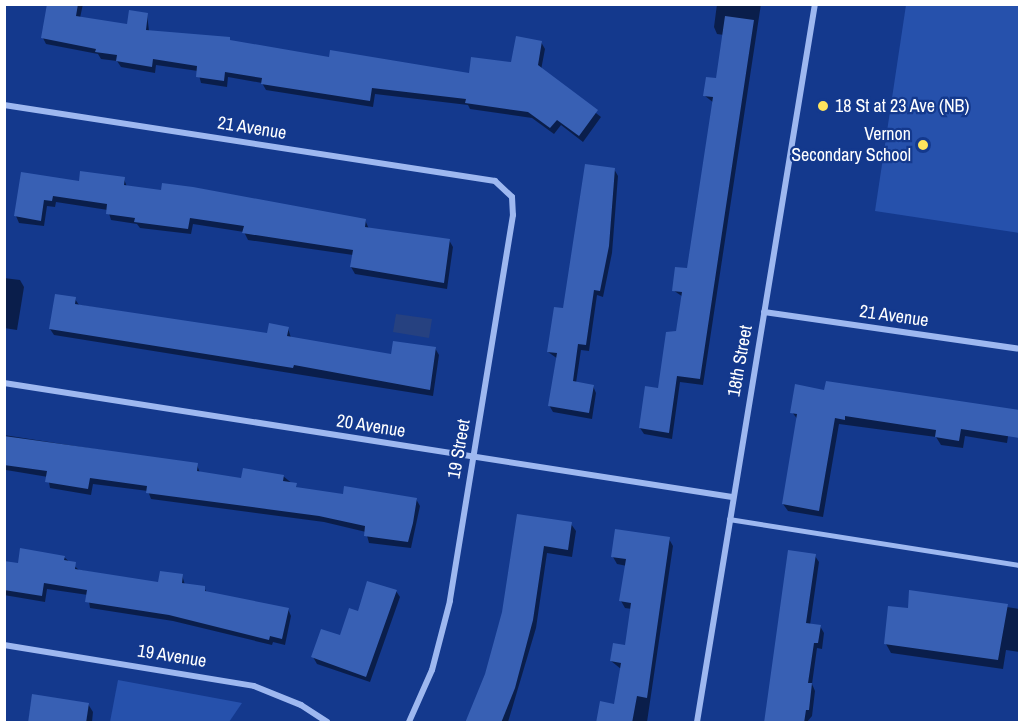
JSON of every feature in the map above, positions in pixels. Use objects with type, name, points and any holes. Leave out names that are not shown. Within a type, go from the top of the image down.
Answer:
[{"type":"street","name":"18th Street","points":[[697,723],[732,497],[815,4]]},
{"type":"street","name":"21 Avenue","points":[[4,105],[495,181]]},
{"type":"street","name":"19 Street","points":[[409,723],[443,632],[513,215],[512,197],[495,181]]},
{"type":"street","name":"21 Avenue","points":[[764,312],[1020,349]]},
{"type":"street","name":"20 Avenue","points":[[4,383],[732,497]]},
{"type":"street","name":"19 Avenue","points":[[4,645],[254,686],[301,705],[327,723]]},
{"type":"lane","points":[[729,519],[1020,565]]},
{"type":"shaded area","points":[[906,5],[1019,5],[1019,233],[875,211]]},
{"type":"shaded area","points":[[396,314],[432,319],[429,338],[393,332]]},
{"type":"shaded area","points":[[118,680],[242,703],[229,722],[110,722]]},
{"type":"building","points":[[47,4],[78,4],[76,16],[127,24],[129,10],[148,13],[146,30],[230,37],[230,40],[329,57],[330,50],[469,73],[471,57],[511,62],[516,36],[542,41],[538,65],[598,110],[579,136],[557,120],[550,128],[528,112],[465,103],[466,99],[372,88],[370,101],[261,84],[262,78],[225,72],[224,81],[196,77],[197,66],[153,59],[152,67],[116,61],[117,55],[95,52],[96,49],[41,38]]},
{"type":"building","points":[[725,16],[754,20],[700,379],[677,376],[669,433],[639,428],[645,386],[658,388],[666,332],[676,331],[682,292],[672,291],[675,267],[687,268],[713,97],[703,96],[706,77],[716,78]]},
{"type":"building","points":[[585,164],[615,168],[609,246],[600,291],[594,290],[586,345],[578,344],[573,381],[594,385],[589,413],[548,406],[557,353],[547,352],[554,307],[563,308]]},
{"type":"building","points":[[80,171],[125,177],[124,185],[161,190],[162,183],[193,187],[366,219],[365,227],[450,239],[444,283],[350,267],[353,250],[242,233],[244,226],[190,218],[188,229],[134,222],[135,218],[106,214],[107,204],[53,196],[52,201],[44,200],[41,221],[14,216],[21,172],[79,181]]},
{"type":"building","points":[[55,294],[76,297],[75,304],[267,333],[269,323],[289,327],[287,336],[391,354],[393,341],[436,347],[430,390],[294,365],[293,368],[49,329]]},
{"type":"building","points":[[826,381],[1020,410],[1020,438],[961,429],[959,441],[935,437],[936,430],[845,416],[845,420],[835,418],[819,511],[782,504],[797,414],[790,413],[795,384],[824,390]]},
{"type":"building","points":[[4,436],[198,463],[197,471],[241,478],[243,468],[284,475],[283,481],[297,483],[296,487],[343,494],[344,486],[417,498],[413,523],[408,542],[364,536],[365,526],[319,516],[146,493],[147,486],[90,478],[88,489],[45,482],[47,471],[4,465]]},
{"type":"building","points":[[517,514],[572,522],[568,550],[544,546],[533,620],[515,688],[501,723],[465,723],[485,674],[502,612]]},
{"type":"building","points":[[615,529],[670,537],[647,698],[637,696],[632,723],[596,723],[600,701],[614,704],[621,663],[610,661],[613,643],[625,645],[631,603],[619,601],[626,559],[611,557]]},
{"type":"building","points":[[20,548],[65,556],[64,560],[76,562],[75,569],[158,582],[160,571],[183,574],[182,583],[205,586],[205,591],[289,608],[282,639],[270,636],[269,640],[169,615],[85,602],[87,590],[44,583],[42,596],[4,590],[4,561],[18,563]]},
{"type":"building","points":[[788,550],[816,554],[806,623],[821,625],[818,643],[814,643],[808,683],[812,683],[809,710],[806,710],[804,723],[764,723]]},
{"type":"building","points":[[367,581],[397,590],[366,677],[311,657],[321,629],[340,635],[349,608],[358,611]]},
{"type":"building","points":[[909,590],[1008,604],[998,660],[884,644],[888,606],[908,608]]},
{"type":"building","points":[[32,694],[89,703],[86,723],[28,723]]},
{"type":"place","name":"18 St at 23 Ave (NB)","points":[[823,106]]},
{"type":"place","name":"Vernon Secondary School","points":[[923,145]]}]
